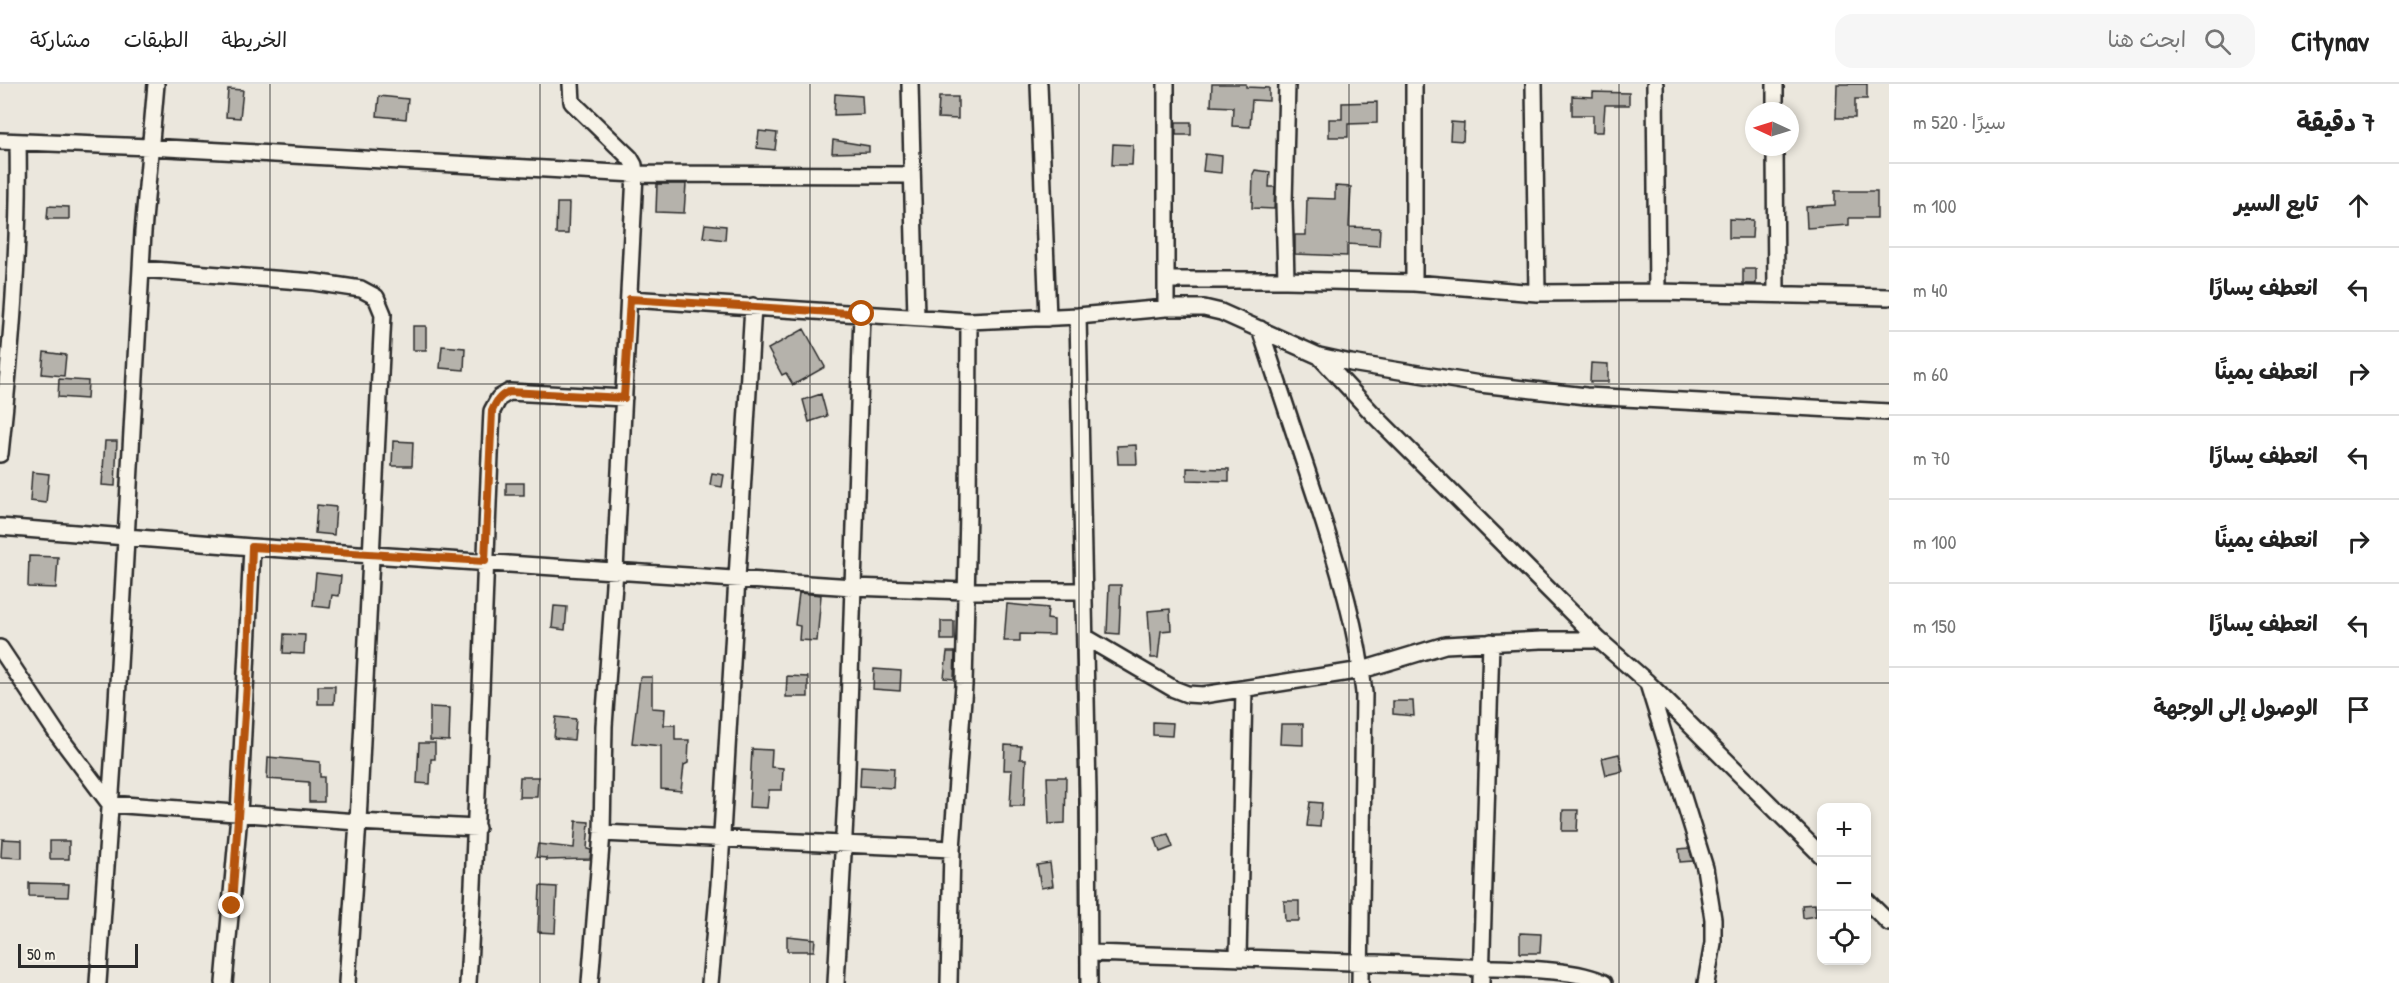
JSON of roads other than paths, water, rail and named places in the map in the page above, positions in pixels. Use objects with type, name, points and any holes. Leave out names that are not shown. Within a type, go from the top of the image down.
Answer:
[{"type":"street","points":[[98,983],[141,269],[149,147],[156,84]]},
{"type":"street","points":[[571,84],[572,102],[630,158],[634,165],[630,299],[604,726],[602,833],[590,983]]},
{"type":"street","points":[[910,84],[916,318]]},
{"type":"street","points":[[1039,84],[1048,318]]},
{"type":"street","points":[[1166,84],[1166,308]]},
{"type":"street","points":[[1286,280],[1284,203],[1287,84]]},
{"type":"street","points":[[1414,84],[1414,283]]},
{"type":"street","points":[[1534,84],[1536,293]]},
{"type":"street","points":[[1654,84],[1656,292]]},
{"type":"street","points":[[1775,84],[1775,102]]},
{"type":"street","points":[[0,141],[634,174],[912,174]]},
{"type":"street","points":[[0,454],[6,336],[19,190],[18,142]]},
{"type":"street","points":[[1775,156],[1776,294]]},
{"type":"street","points":[[141,269],[314,282],[361,289],[376,297],[383,314],[358,822],[347,983]]},
{"type":"street","points":[[1166,280],[1414,283],[1536,293],[1656,292],[1889,297]]},
{"type":"street","points":[[630,299],[969,321],[1048,318],[1166,308],[1204,308],[1221,312],[1260,328],[1319,356],[1480,384],[1586,396],[1889,412]]},
{"type":"street","points":[[710,983],[721,839],[753,306]]},
{"type":"street","points":[[836,983],[844,845],[862,314]]},
{"type":"street","points":[[1078,316],[1089,983]]},
{"type":"street","points":[[949,983],[952,849],[964,685],[969,321]]},
{"type":"street","points":[[1260,328],[1348,603],[1359,648],[1364,739],[1360,983]]},
{"type":"street","points":[[1319,356],[1373,414],[1599,640],[1647,682],[1817,852]]},
{"type":"street","points":[[468,983],[477,828],[492,411],[499,398],[509,392],[624,398]]},
{"type":"street","points":[[0,527],[126,535],[252,547],[853,586],[966,591],[1084,591]]},
{"type":"street","points":[[224,983],[239,815],[252,547]]},
{"type":"street","points":[[1085,637],[1174,689],[1203,695],[1362,670],[1430,648],[1491,642],[1599,640]]},
{"type":"street","points":[[1481,975],[1491,642]]},
{"type":"street","points":[[0,648],[58,735],[110,804],[239,815],[477,828]]},
{"type":"street","points":[[1647,682],[1705,868],[1713,919],[1713,943],[1706,983]]},
{"type":"street","points":[[1238,957],[1244,689]]},
{"type":"street","points":[[602,833],[952,849]]},
{"type":"street","points":[[1871,905],[1889,923]]},
{"type":"street","points":[[1089,953],[1361,962],[1481,975],[1542,970],[1586,976],[1604,983]]}]
